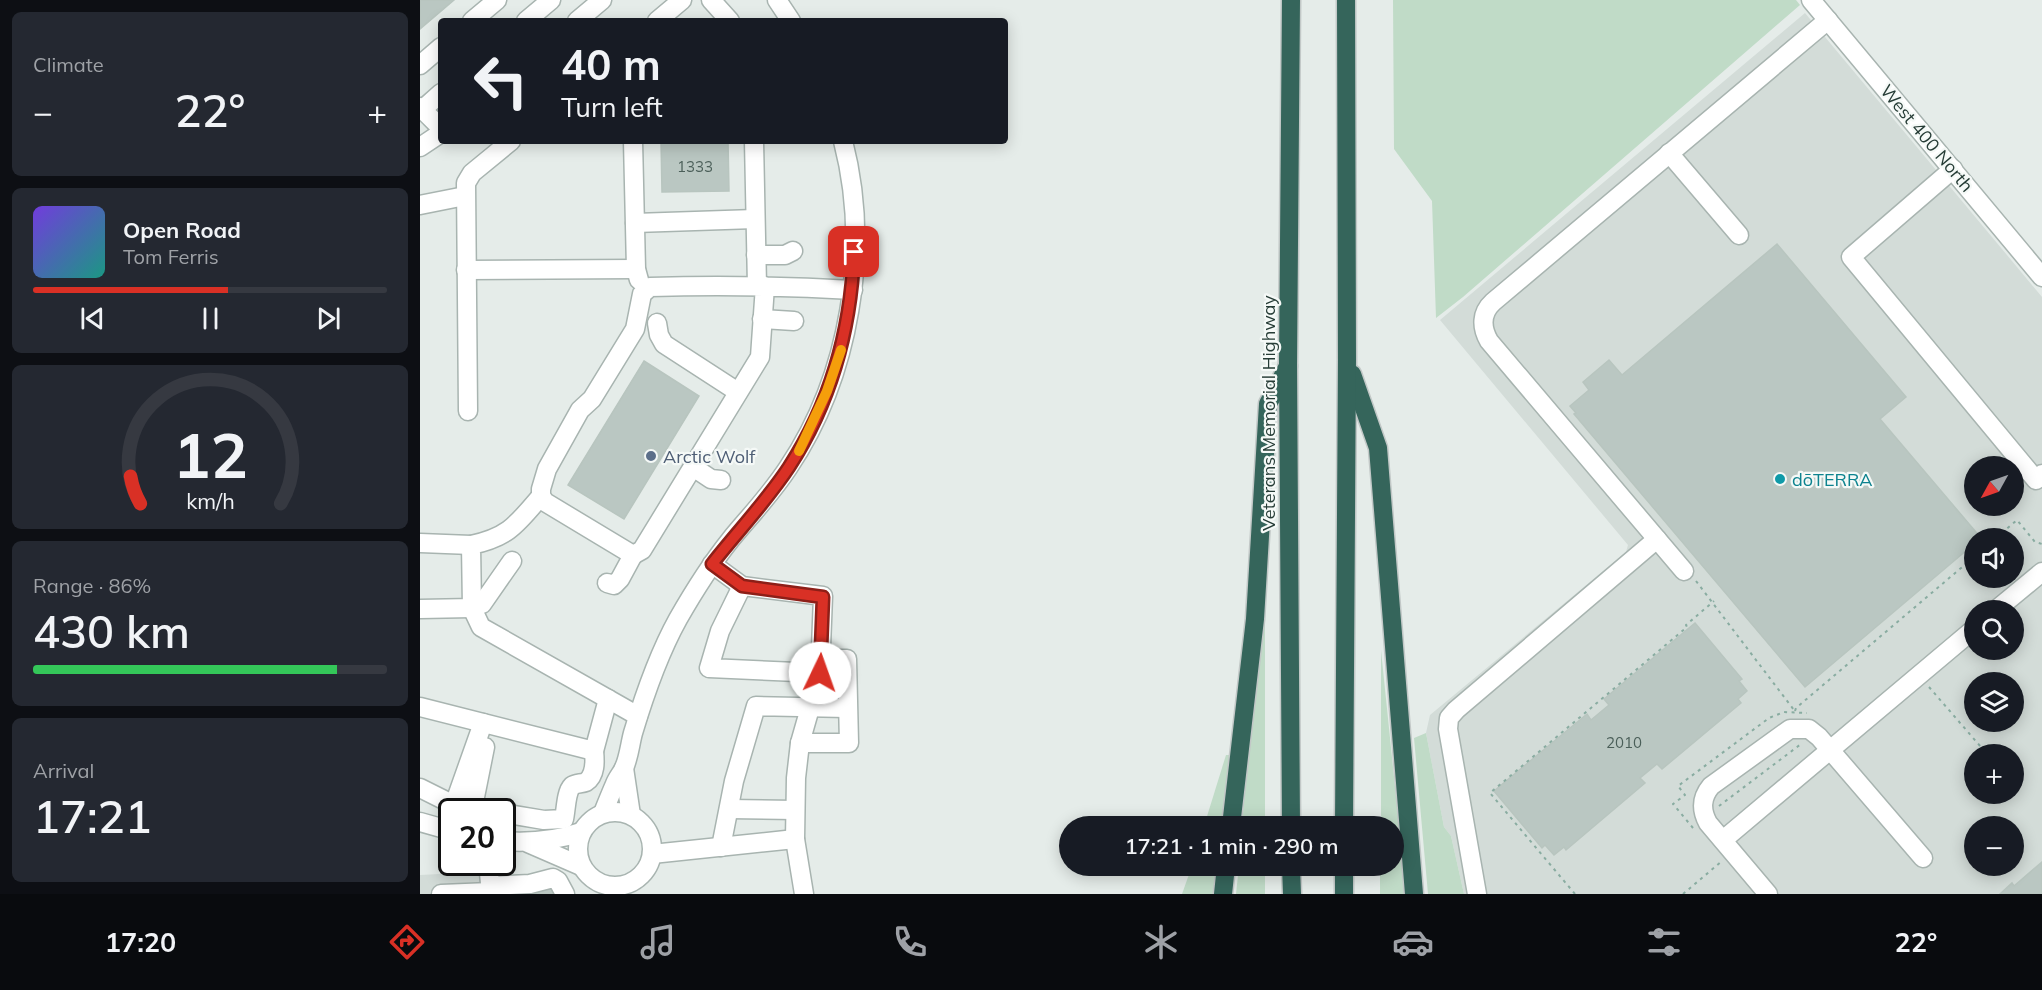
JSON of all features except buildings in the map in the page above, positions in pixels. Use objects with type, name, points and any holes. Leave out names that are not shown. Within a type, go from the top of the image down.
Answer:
[{"type":"highway","name":"Veterans Memorial Highway","points":[[1291,0],[1288,364],[1291,816]]},
{"type":"highway","points":[[1344,816],[1347,359],[1346,0]]},
{"type":"highway","points":[[1347,359],[1378,448],[1414,894]]},
{"type":"highway","points":[[1232,816],[1255,619],[1268,404],[1288,364]]},
{"type":"highway","points":[[1223,894],[1225,876]]},
{"type":"highway","points":[[1291,876],[1292,894]]},
{"type":"highway","points":[[1344,876],[1344,894]]},
{"type":"street","points":[[476,18],[497,0]]},
{"type":"street","points":[[530,18],[551,0]]},
{"type":"street","points":[[581,18],[602,0]]},
{"type":"street","points":[[661,18],[682,0]]},
{"type":"street","points":[[711,0],[727,18]]},
{"type":"street","points":[[777,0],[789,18]]},
{"type":"street","name":"West 400 North","points":[[1811,0],[2042,277]]},
{"type":"street","points":[[1684,571],[1489,341],[1483,328],[1483,321],[1486,310],[1493,302],[1828,20]]},
{"type":"street","points":[[420,65],[438,50]]},
{"type":"street","points":[[438,95],[421,108],[438,125]]},
{"type":"street","points":[[420,147],[438,135]]},
{"type":"street","points":[[468,411],[466,183],[472,173],[507,144]]},
{"type":"street","points":[[633,144],[636,269],[642,294],[635,329],[592,399],[580,410],[547,469],[541,489],[541,496],[545,502],[633,555]]},
{"type":"street","points":[[607,583],[614,585],[620,579],[633,555],[642,550],[760,357],[761,286],[756,255],[753,144]]},
{"type":"street","points":[[603,813],[624,768],[648,683],[660,654],[691,596],[712,564],[770,494],[801,447],[827,391],[838,360],[853,290],[853,209],[844,144]]},
{"type":"street","points":[[1669,153],[1739,235]]},
{"type":"street","points":[[1953,169],[1851,257],[2039,477]]},
{"type":"street","points":[[420,205],[465,196]]},
{"type":"street","points":[[635,223],[755,219]]},
{"type":"street","points":[[756,255],[785,255],[793,251]]},
{"type":"street","points":[[466,270],[636,269]]},
{"type":"street","points":[[642,294],[650,287],[761,286],[853,290]]},
{"type":"street","points":[[762,319],[794,321]]},
{"type":"street","points":[[657,323],[658,335],[664,344],[738,392]]},
{"type":"street","points":[[693,467],[711,479],[721,480]]},
{"type":"street","points":[[420,543],[471,545],[502,536],[541,496]]},
{"type":"street","points":[[1477,894],[1448,729],[1449,718],[1657,539]]},
{"type":"street","points":[[471,545],[472,608],[481,627],[638,716]]},
{"type":"street","points":[[420,609],[472,608],[482,604],[512,561]]},
{"type":"street","points":[[712,564],[742,586],[823,597],[820,666],[800,743],[796,778],[795,839],[804,894]]},
{"type":"street","points":[[2008,600],[2042,572]]},
{"type":"street","points":[[742,586],[720,631],[709,668],[820,666],[847,659],[849,743],[800,743]]},
{"type":"street","points":[[1723,840],[1964,637]]},
{"type":"street","points":[[516,815],[544,820],[564,819],[570,789],[575,784],[585,782],[593,773],[594,751],[608,699]]},
{"type":"street","points":[[721,847],[756,706],[847,708]]},
{"type":"street","points":[[420,707],[594,751]]},
{"type":"street","points":[[420,788],[446,801],[455,802],[487,724]]},
{"type":"street","points":[[475,798],[487,724]]},
{"type":"street","points":[[1768,894],[1723,840],[1698,821],[1703,800],[1711,786],[1785,732],[1796,728],[1812,731],[1831,750],[1923,858]]},
{"type":"street","points":[[526,843],[581,866],[604,889],[625,885],[633,887],[644,873],[652,854],[652,842],[648,831],[630,809],[624,768]]},
{"type":"street","points":[[729,808],[795,810]]},
{"type":"street","points":[[581,866],[577,849],[581,832],[594,817],[603,813],[630,809]]},
{"type":"street","points":[[420,822],[438,827]]},
{"type":"street","points":[[516,842],[526,843],[567,837],[581,832]]},
{"type":"street","points":[[652,854],[795,839]]},
{"type":"street","points":[[441,894],[490,890],[553,878],[558,881],[565,894]]},
{"type":"path","points":[[2008,528],[2017,520],[2024,528]]},
{"type":"path","points":[[2024,529],[2035,542],[2042,544]]},
{"type":"path","points":[[1795,711],[1964,565]]},
{"type":"path","points":[[1684,571],[1687,569],[1714,601],[1812,731],[1698,821]]},
{"type":"path","points":[[1575,894],[1490,793],[1687,627],[1686,625],[1714,601]]},
{"type":"path","points":[[1929,687],[1978,744]]},
{"type":"shaded area","points":[[1805,13],[2042,297],[2042,894],[1464,894],[1451,836],[1444,827],[1426,733],[1430,715],[1626,552],[1628,545],[1440,320]]},
{"type":"shaded area","points":[[420,875],[480,876],[486,894],[420,894]]},
{"type":"green space","points":[[1393,0],[1796,0],[1800,5],[1436,318],[1432,201],[1394,149]]},
{"type":"green space","points":[[1265,575],[1265,816],[1243,816],[1256,650]]},
{"type":"green space","points":[[1381,650],[1398,816],[1381,816]]},
{"type":"green space","points":[[1426,733],[1444,827],[1451,836],[1464,894],[1428,894],[1414,738]]},
{"type":"green space","points":[[1226,755],[1231,755],[1225,816],[1207,816]]},
{"type":"green space","points":[[1404,874],[1406,894],[1380,894],[1380,876]]},
{"type":"green space","points":[[1188,876],[1218,876],[1215,894],[1182,894]]},
{"type":"green space","points":[[1238,876],[1265,876],[1265,894],[1236,894]]},
{"type":"slow traffic","points":[[799,451],[827,391],[841,350]]},
{"type":"place","name":"Arctic Wolf","points":[[651,456]]},
{"type":"place","name":"dōTERRA","points":[[1780,479]]},
{"type":"route","points":[[820,673],[823,597],[742,586],[712,564],[770,494],[801,447],[814,420],[827,391],[846,330],[853,290],[854,252]]}]
